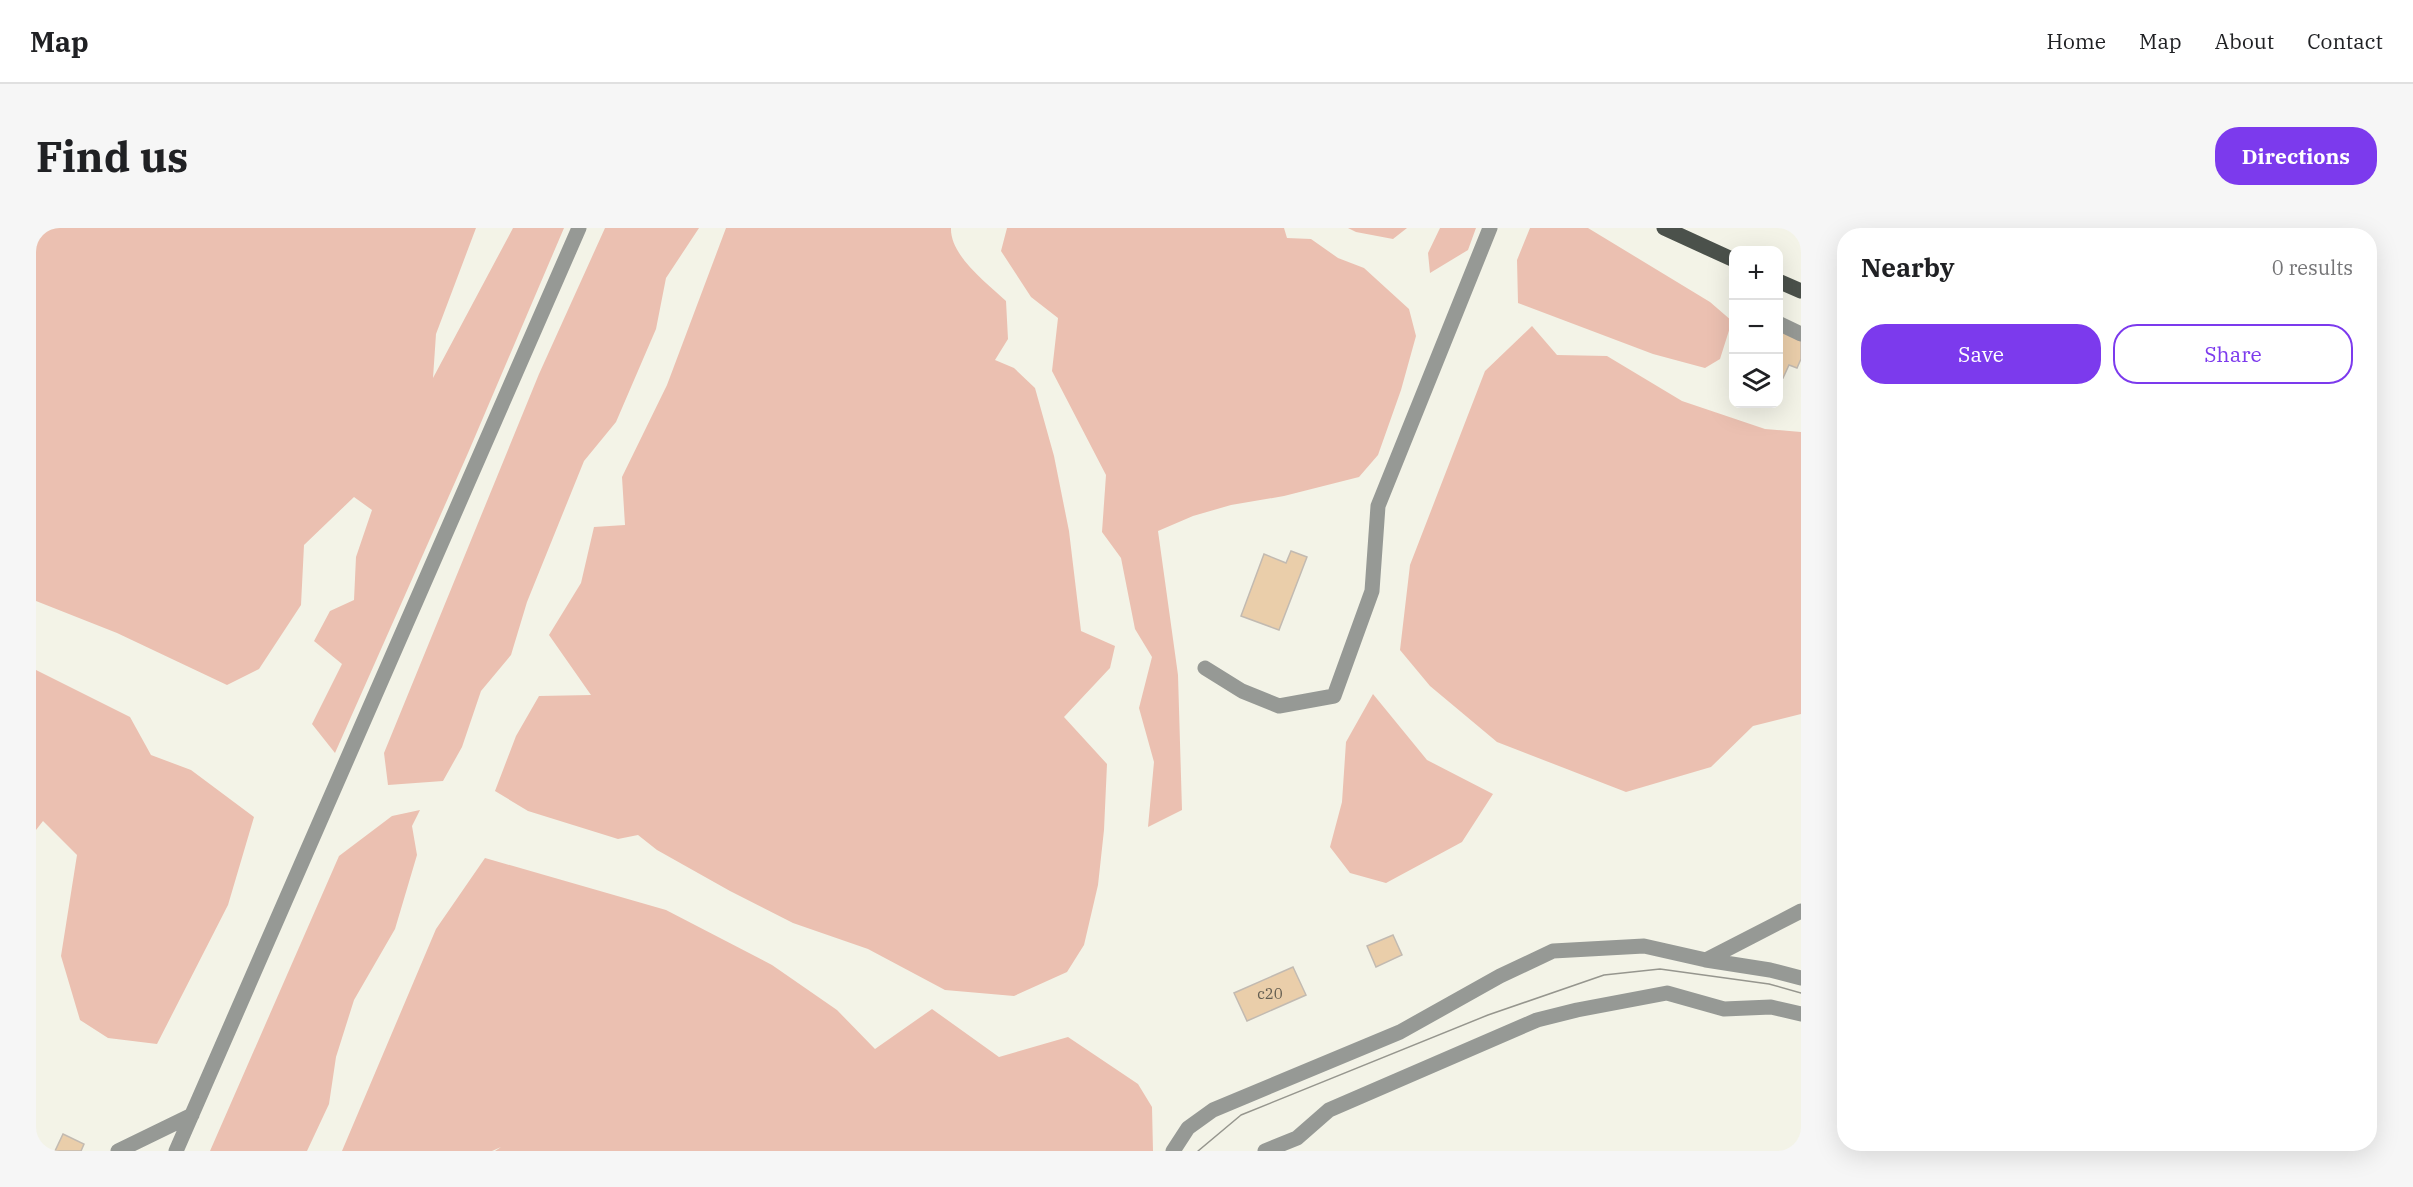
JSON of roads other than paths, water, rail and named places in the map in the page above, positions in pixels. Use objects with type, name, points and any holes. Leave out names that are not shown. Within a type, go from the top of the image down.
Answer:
[{"type":"main road","points":[[1664,228],[1729,258]]},
{"type":"main road","points":[[1783,282],[1801,291]]},
{"type":"street","points":[[176,1151],[579,228]]},
{"type":"street","points":[[1205,668],[1242,691],[1279,706],[1334,696],[1372,591],[1378,506],[1490,228]]},
{"type":"street","points":[[1783,325],[1801,334]]},
{"type":"street","points":[[1706,960],[1801,911]]},
{"type":"street","points":[[1173,1151],[1188,1128],[1213,1110],[1294,1074],[1400,1032],[1500,976],[1553,951],[1644,946],[1801,978]]},
{"type":"street","points":[[1265,1151],[1297,1137],[1329,1110],[1537,1020],[1667,993],[1724,1009],[1771,1007],[1801,1014]]},
{"type":"street","points":[[118,1151],[137,1144],[192,1115]]},
{"type":"tram line","points":[[1198,1151],[1241,1115],[1488,1015],[1604,975],[1660,969],[1769,984],[1801,993]]}]
